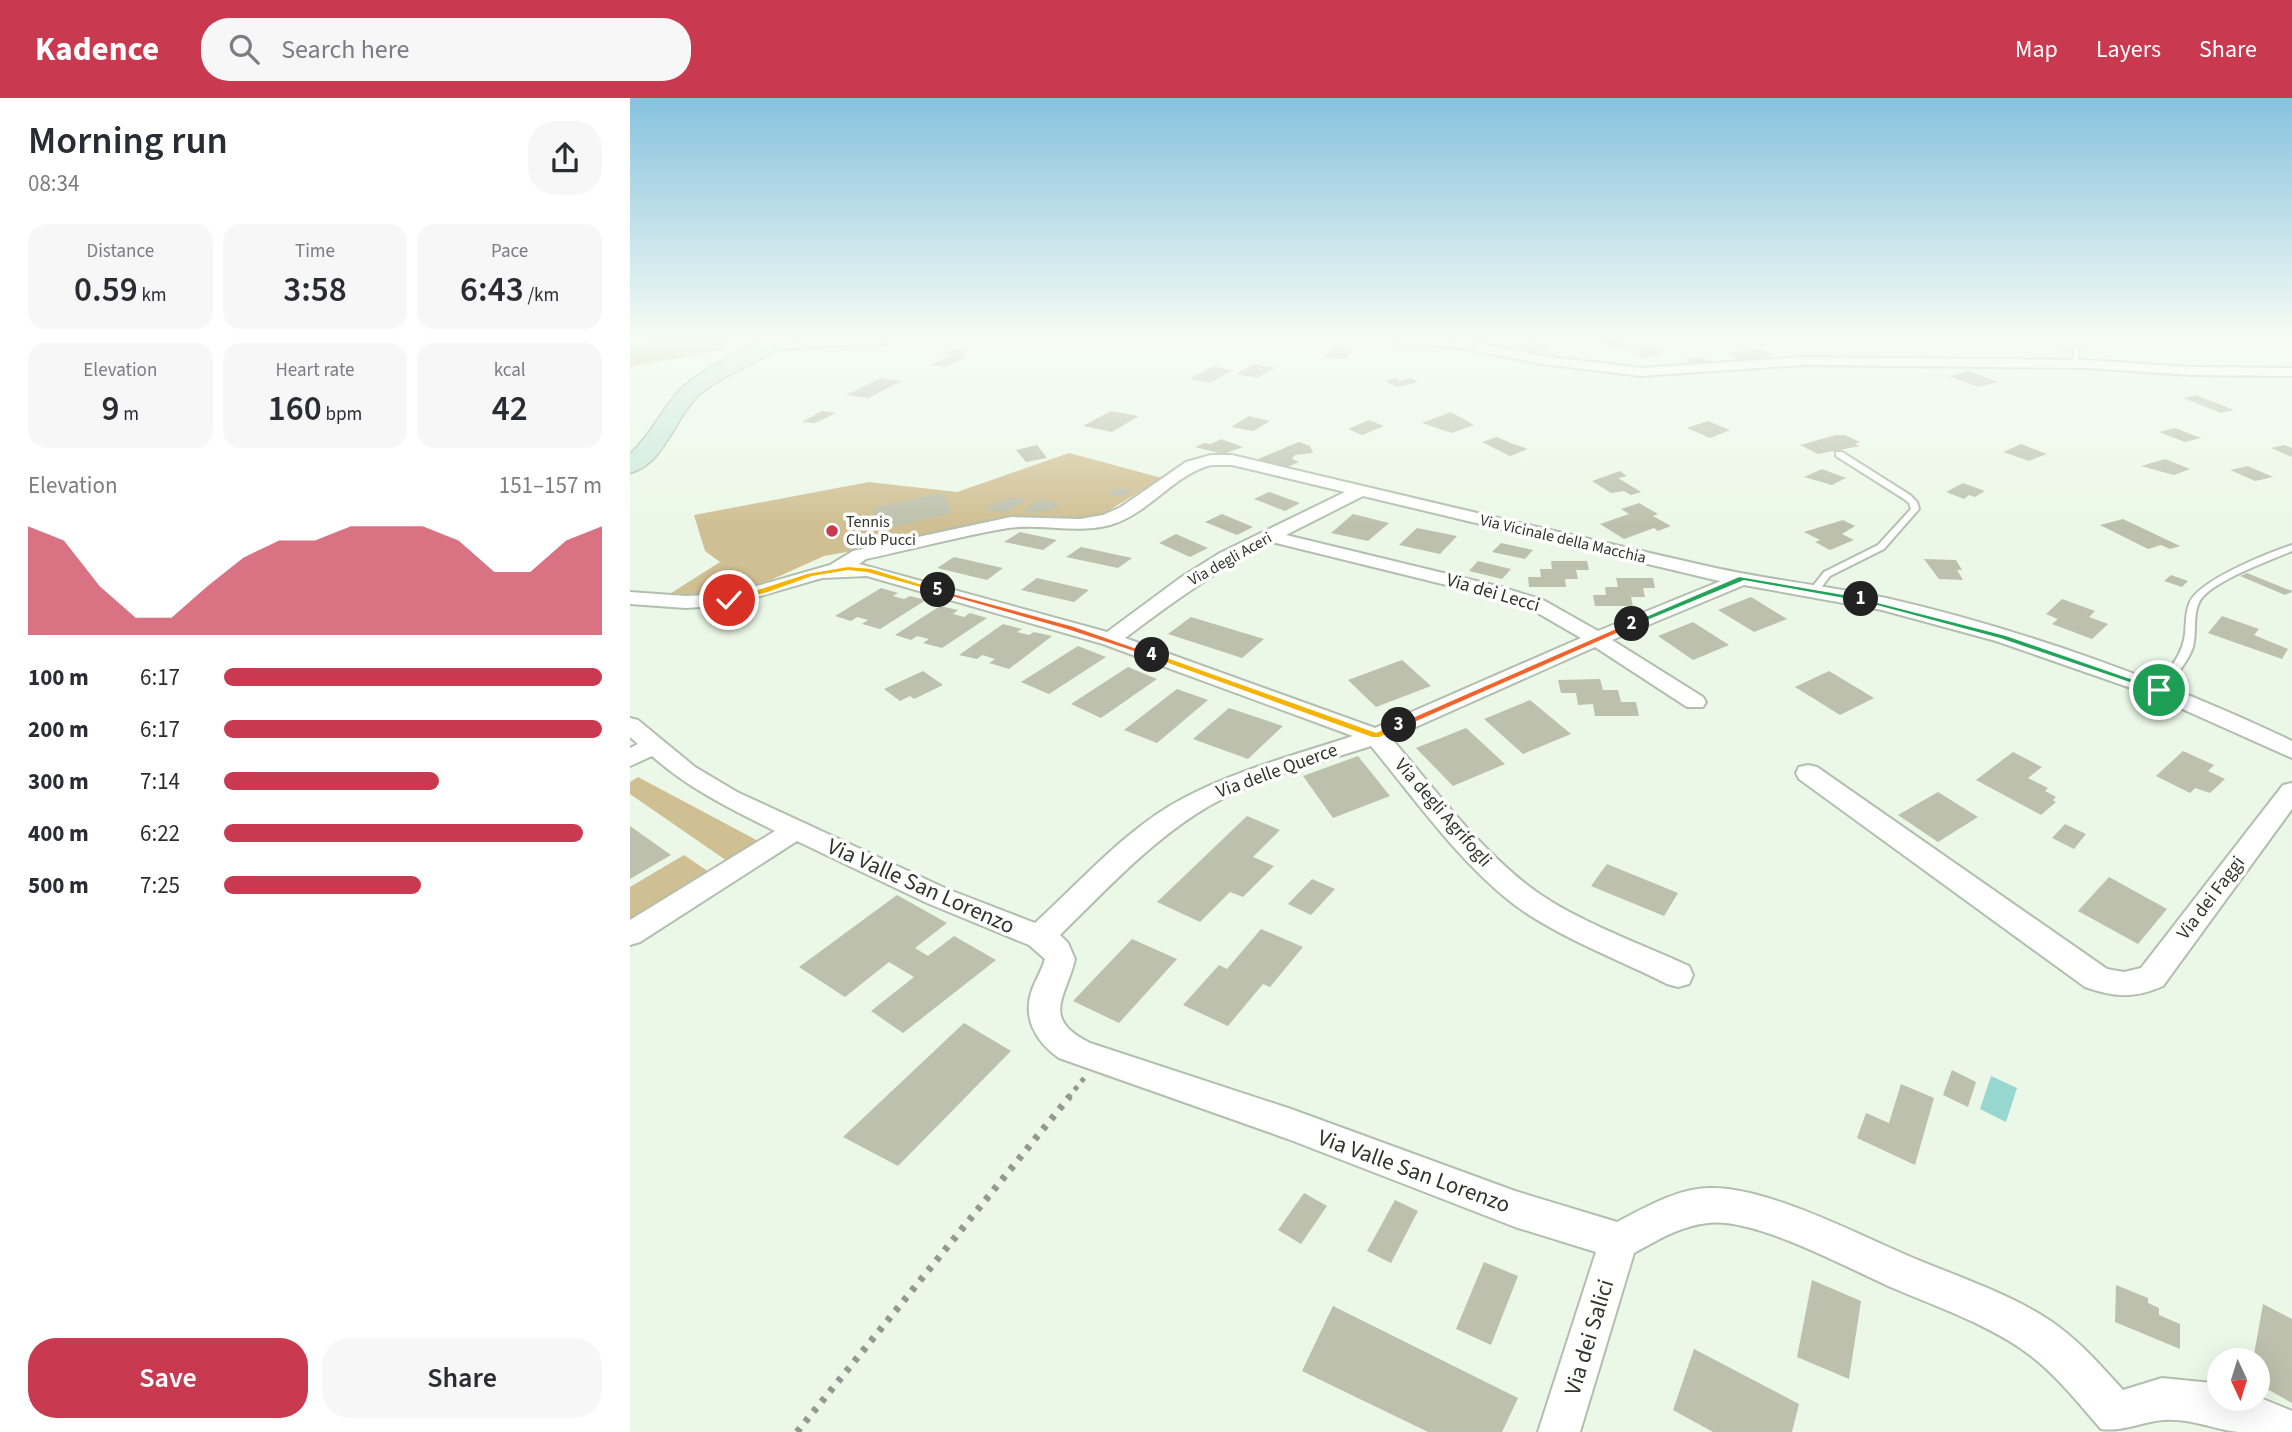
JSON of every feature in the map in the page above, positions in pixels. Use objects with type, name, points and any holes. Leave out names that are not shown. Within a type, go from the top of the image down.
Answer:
[{"type":"main road","points":[[630,466],[652,446],[683,401]]},
{"type":"street","name":"Via Vicinale della Macchia","points":[[837,569],[860,555],[1011,522],[1080,524],[1107,520],[1127,511],[1188,467],[1211,460],[1236,461],[1358,492],[1743,578],[1884,604],[1990,633],[2159,690],[2218,714],[2292,750]]},
{"type":"street","name":"Via degli Aceri","points":[[1111,640],[1187,582],[1227,557],[1358,492]]},
{"type":"street","name":"Via dei Lecci","points":[[1270,536],[1517,598],[1557,614],[1695,702]]},
{"type":"street","points":[[630,597],[685,603],[721,601],[758,593],[802,577],[837,569]]},
{"type":"street","name":"Via degli Agrifogli","points":[[837,569],[868,570],[1111,640],[1376,736],[1479,858],[1511,888],[1559,918],[1678,975]]},
{"type":"street","name":"Via delle Querce","points":[[1040,937],[1150,833],[1189,806],[1241,781],[1376,736],[1743,578]]},
{"type":"street","name":"Via Valle San Lorenzo","points":[[630,725],[686,774],[705,785],[953,903],[1040,937],[1056,949],[1060,959],[1042,1008],[1045,1023],[1062,1043],[1504,1205],[1619,1241]]},
{"type":"street","points":[[630,758],[654,746]]},
{"type":"street","name":"Via dei Faggi","points":[[1808,773],[2096,978],[2118,986],[2137,985],[2152,977],[2292,790]]},
{"type":"street","points":[[630,934],[796,830]]},
{"type":"street","points":[[1619,1241],[1670,1214],[1700,1206],[1722,1205],[1768,1215],[2024,1327],[2077,1370],[2114,1423],[2160,1399],[2190,1399],[2232,1410],[2292,1432]]},
{"type":"street","name":"Via dei Salici","points":[[1559,1432],[1619,1241]]},
{"type":"lane","points":[[1814,591],[1827,574],[1881,547],[1915,509],[1907,496],[1839,454]]},
{"type":"lane","points":[[2159,690],[2185,653],[2190,636],[2193,605],[2200,595],[2215,584],[2292,548]]},
{"type":"path","points":[[797,1432],[1100,1059]]},
{"type":"shaded area","name":"Tennis Club Pucci","points":[[1069,453],[1162,478],[1095,519],[1041,518],[824,556],[773,579],[722,597],[668,595],[720,562],[705,551],[694,515],[869,482],[957,492]]},
{"type":"shaded area","points":[[638,777],[762,843],[730,863],[630,794],[630,782]]},
{"type":"shaded area","points":[[684,855],[712,874],[630,924],[630,887]]},
{"type":"water","points":[[1991,1076],[2017,1088],[2006,1122],[1980,1109]]},
{"type":"building","points":[[2191,401],[2212,401],[2234,410],[2221,413]]},
{"type":"building","points":[[822,411],[836,413],[815,423],[802,422]]},
{"type":"building","points":[[1111,411],[1139,416],[1112,432],[1083,426]]},
{"type":"building","points":[[1451,412],[1474,425],[1452,433],[1422,423]]},
{"type":"building","points":[[1249,416],[1270,421],[1253,431],[1231,427]]},
{"type":"building","points":[[1369,420],[1384,426],[1362,435],[1348,429]]},
{"type":"building","points":[[1708,421],[1730,430],[1710,438],[1687,428]]},
{"type":"building","points":[[2175,428],[2201,438],[2185,442],[2159,432]]},
{"type":"building","points":[[1845,435],[1860,442],[1855,444],[1860,446],[1818,454],[1800,445]]},
{"type":"building","points":[[1497,437],[1528,449],[1510,456],[1482,442]]},
{"type":"building","points":[[1221,439],[1243,447],[1223,454],[1195,447],[1204,443],[1211,444]]},
{"type":"building","points":[[1299,442],[1310,446],[1313,453],[1295,455],[1292,459],[1299,462],[1283,469],[1258,459]]},
{"type":"building","points":[[2021,444],[2047,454],[2029,461],[2003,452]]},
{"type":"building","points":[[1037,445],[1047,458],[1026,462],[1016,450]]},
{"type":"building","points":[[2284,445],[2292,448],[2292,457],[2271,448]]},
{"type":"building","points":[[2165,459],[2190,469],[2174,475],[2141,466]]},
{"type":"building","points":[[2248,466],[2273,477],[2255,481],[2230,470]]},
{"type":"building","points":[[1822,469],[1846,478],[1832,485],[1804,477]]},
{"type":"building","points":[[1620,471],[1627,476],[1618,478],[1641,492],[1631,495],[1624,491],[1611,493],[1592,481]]},
{"type":"building","points":[[1963,483],[1985,491],[1964,499],[1946,492]]},
{"type":"building","points":[[1117,488],[1131,491],[1121,497],[1107,494]]},
{"type":"building","points":[[1269,492],[1300,503],[1285,511],[1254,499]]},
{"type":"building","points":[[944,494],[952,513],[879,530],[873,508]]},
{"type":"building","points":[[1013,497],[1027,500],[1005,513],[981,508]]},
{"type":"building","points":[[1038,499],[1060,504],[1047,512],[1036,514],[1023,511]]},
{"type":"building","points":[[1639,503],[1658,514],[1653,516],[1671,526],[1658,531],[1654,528],[1624,539],[1600,524],[1629,514],[1621,509]]},
{"type":"building","points":[[1222,514],[1253,527],[1237,535],[1205,522]]},
{"type":"building","points":[[1353,514],[1389,523],[1368,541],[1331,533]]},
{"type":"building","points":[[2123,519],[2180,546],[2170,549],[2161,545],[2148,549],[2100,525]]},
{"type":"building","points":[[1843,520],[1855,526],[1842,534],[1854,540],[1830,550],[1815,542],[1820,540],[1804,532]]},
{"type":"building","points":[[1417,528],[1457,536],[1440,554],[1399,545]]},
{"type":"building","points":[[1020,532],[1057,540],[1043,550],[1004,542]]},
{"type":"building","points":[[1176,534],[1208,548],[1190,557],[1159,543]]},
{"type":"building","points":[[1501,543],[1533,550],[1525,559],[1492,552]]},
{"type":"building","points":[[1081,547],[1132,558],[1118,568],[1066,557]]},
{"type":"building","points":[[954,557],[1003,568],[987,580],[937,568]]},
{"type":"building","points":[[1924,559],[1956,560],[1962,570],[1957,570],[1963,580],[1939,579]]},
{"type":"building","points":[[1478,561],[1511,569],[1502,579],[1469,571]]},
{"type":"building","points":[[1551,561],[1587,561],[1589,570],[1576,570],[1578,579],[1565,579],[1566,587],[1529,587],[1528,577],[1541,577],[1540,569],[1552,569]]},
{"type":"building","points":[[2247,573],[2292,592],[2285,595],[2240,576]]},
{"type":"building","points":[[2171,575],[2188,581],[2182,587],[2164,581]]},
{"type":"building","points":[[1037,578],[1089,590],[1074,602],[1021,590]]},
{"type":"building","points":[[1616,578],[1653,578],[1655,588],[1643,588],[1645,597],[1631,597],[1633,606],[1595,606],[1593,595],[1606,595],[1605,587],[1618,587]]},
{"type":"building","points":[[881,588],[898,593],[893,596],[904,599],[910,596],[926,600],[880,629],[862,624],[868,620],[857,617],[851,621],[835,616]]},
{"type":"building","points":[[1751,597],[1787,619],[1754,632],[1718,610]]},
{"type":"building","points":[[2062,599],[2095,611],[2089,617],[2108,624],[2092,639],[2052,624],[2058,619],[2046,614]]},
{"type":"building","points":[[940,606],[958,610],[953,614],[964,617],[970,613],[987,618],[942,648],[923,643],[929,639],[917,636],[911,640],[895,635]]},
{"type":"building","points":[[2222,616],[2259,629],[2254,635],[2288,649],[2282,659],[2208,633]]},
{"type":"building","points":[[1191,617],[1264,639],[1242,658],[1168,634]]},
{"type":"building","points":[[1693,622],[1729,645],[1693,660],[1658,636]]},
{"type":"building","points":[[1003,624],[1022,629],[1017,632],[1029,635],[1034,632],[1052,636],[1009,669],[989,663],[995,659],[982,655],[977,659],[959,655]]},
{"type":"building","points":[[1078,646],[1106,657],[1049,694],[1021,682]]},
{"type":"building","points":[[1402,660],[1431,686],[1376,707],[1348,680]]},
{"type":"building","points":[[1128,667],[1157,679],[1101,718],[1071,704]]},
{"type":"building","points":[[923,671],[943,685],[914,699],[910,696],[900,701],[884,689]]},
{"type":"building","points":[[1829,671],[1874,698],[1840,715],[1795,687]]},
{"type":"building","points":[[1600,679],[1603,690],[1618,690],[1621,702],[1636,702],[1639,716],[1595,716],[1593,704],[1578,705],[1576,693],[1561,693],[1558,680]]},
{"type":"building","points":[[1177,689],[1208,700],[1157,743],[1124,730]]},
{"type":"building","points":[[1530,700],[1571,734],[1523,754],[1484,719]]},
{"type":"building","points":[[1229,708],[1283,726],[1248,759],[1193,739]]},
{"type":"building","points":[[1466,728],[1505,764],[1453,786],[1416,748]]},
{"type":"building","points":[[2183,751],[2214,765],[2208,771],[2225,779],[2210,793],[2195,788],[2190,793],[2156,776]]},
{"type":"building","points":[[2013,752],[2042,767],[2028,778],[2048,788],[2045,791],[2056,797],[2053,800],[2056,802],[2041,815],[1976,780]]},
{"type":"building","points":[[1358,756],[1390,796],[1333,818],[1303,776]]},
{"type":"building","points":[[1938,792],[1978,817],[1938,842],[1898,815]]},
{"type":"building","points":[[1247,816],[1280,830],[1253,857],[1274,866],[1243,897],[1230,892],[1200,922],[1157,902]]},
{"type":"building","points":[[2065,824],[2086,834],[2074,849],[2052,838]]},
{"type":"building","points":[[630,826],[671,855],[630,879]]},
{"type":"building","points":[[1607,864],[1678,893],[1664,916],[1591,886]]},
{"type":"building","points":[[2109,877],[2167,909],[2138,944],[2078,911]]},
{"type":"building","points":[[1312,879],[1335,889],[1311,915],[1288,904]]},
{"type":"building","points":[[897,895],[947,923],[915,948],[928,956],[954,936],[996,960],[903,1033],[871,1011],[914,977],[889,962],[845,997],[799,967]]},
{"type":"building","points":[[1261,929],[1303,947],[1270,987],[1263,984],[1228,1026],[1183,1005],[1219,965],[1227,969]]},
{"type":"building","points":[[1132,939],[1177,959],[1119,1023],[1073,1001]]},
{"type":"building","points":[[964,1023],[1011,1051],[898,1166],[843,1137]]},
{"type":"building","points":[[1952,1070],[1976,1082],[1968,1107],[1943,1095]]},
{"type":"building","points":[[1901,1084],[1934,1098],[1915,1165],[1857,1138],[1866,1113],[1889,1123]]},
{"type":"building","points":[[1304,1193],[1327,1206],[1301,1244],[1278,1230]]},
{"type":"building","points":[[1395,1200],[1418,1211],[1391,1263],[1367,1251]]},
{"type":"building","points":[[1484,1262],[1518,1276],[1491,1345],[1456,1329]]},
{"type":"building","points":[[1812,1280],[1861,1301],[1849,1379],[1797,1357]]},
{"type":"building","points":[[2116,1285],[2148,1298],[2148,1303],[2159,1308],[2159,1315],[2180,1324],[2180,1349],[2115,1322]]},
{"type":"building","points":[[2263,1304],[2292,1319],[2292,1403],[2270,1391],[2270,1348],[2255,1348]]},
{"type":"building","points":[[1333,1306],[1518,1398],[1502,1432],[1428,1432],[1302,1371]]},
{"type":"building","points":[[1694,1349],[1799,1404],[1792,1432],[1713,1432],[1673,1410]]},
{"type":"place","name":"Tennis Club Pucci","points":[[832,531]]},
{"type":"route","points":[[729,600],[821,572],[837,569],[868,570],[1111,640],[1376,736],[1743,578],[1884,604],[2003,637],[2159,690]]}]
